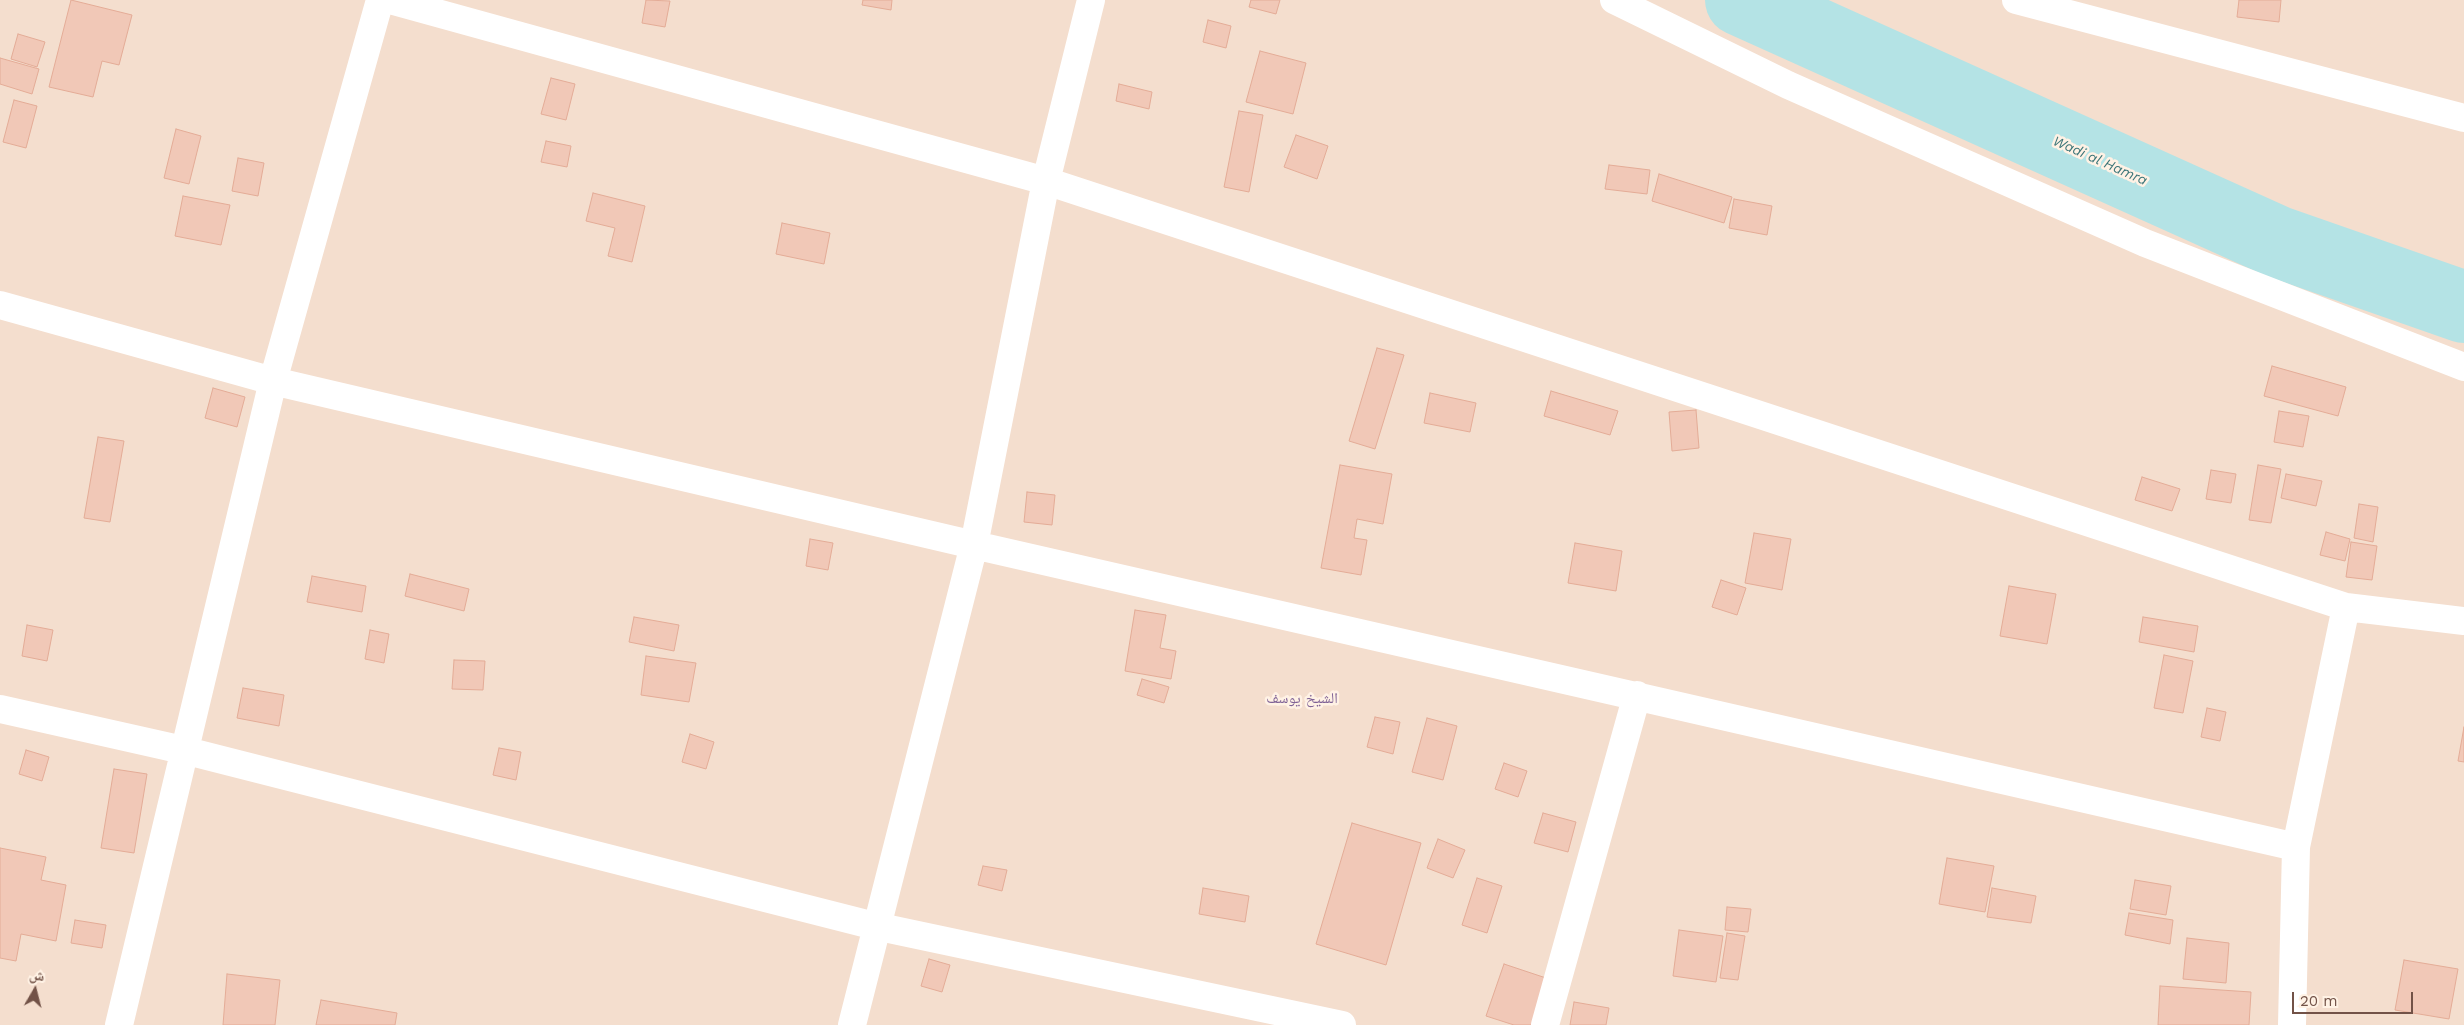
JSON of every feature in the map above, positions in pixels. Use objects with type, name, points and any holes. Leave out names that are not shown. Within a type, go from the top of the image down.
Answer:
[{"type":"street","points":[[119,1025],[183,750],[273,382],[380,0]]},
{"type":"street","points":[[390,0],[1046,181],[2346,607],[2464,621]]},
{"type":"street","points":[[852,1025],[974,545],[1046,181],[1091,0]]},
{"type":"street","points":[[1614,0],[1788,85],[2144,243],[2464,367]]},
{"type":"street","points":[[2016,0],[2101,12],[2464,118]]},
{"type":"street","points":[[0,305],[273,382],[974,545],[2296,847]]},
{"type":"street","points":[[2292,1025],[2296,847],[2346,607]]},
{"type":"street","points":[[1545,1025],[1637,695]]},
{"type":"street","points":[[0,709],[183,750],[876,926],[1342,1025]]},
{"type":"shaded area","points":[[0,0],[2464,0],[2464,1025],[0,1025]]},
{"type":"building","points":[[71,0],[132,15],[119,65],[102,61],[93,97],[49,87]]},
{"type":"building","points":[[646,0],[670,1],[665,27],[642,23]]},
{"type":"building","points":[[863,0],[892,0],[891,10],[862,5]]},
{"type":"building","points":[[1251,0],[1280,0],[1276,14],[1249,7]]},
{"type":"building","points":[[2239,0],[2281,0],[2279,22],[2237,17]]},
{"type":"building","points":[[1208,20],[1231,26],[1226,48],[1203,42]]},
{"type":"building","points":[[18,34],[45,42],[37,67],[11,59]]},
{"type":"building","points":[[1260,51],[1306,63],[1293,114],[1246,102]]},
{"type":"building","points":[[0,58],[39,69],[32,94],[0,84]]},
{"type":"building","points":[[551,78],[575,84],[566,120],[541,114]]},
{"type":"building","points":[[1119,84],[1152,92],[1149,109],[1116,101]]},
{"type":"building","points":[[14,100],[37,106],[26,148],[3,142]]},
{"type":"building","points":[[1239,111],[1263,115],[1249,192],[1224,187]]},
{"type":"building","points":[[176,129],[201,136],[189,184],[164,178]]},
{"type":"building","points":[[1296,135],[1328,146],[1317,179],[1284,167]]},
{"type":"building","points":[[546,141],[571,146],[567,167],[541,162]]},
{"type":"building","points":[[238,158],[264,163],[258,196],[232,191]]},
{"type":"building","points":[[1609,165],[1650,170],[1647,194],[1605,189]]},
{"type":"building","points":[[1659,174],[1732,197],[1724,223],[1652,201]]},
{"type":"building","points":[[593,193],[645,206],[632,262],[608,256],[615,228],[586,221]]},
{"type":"building","points":[[183,196],[230,205],[221,245],[175,236]]},
{"type":"building","points":[[1734,199],[1772,206],[1767,235],[1729,228]]},
{"type":"building","points":[[782,223],[830,233],[824,264],[776,254]]},
{"type":"building","points":[[1377,348],[1404,355],[1375,449],[1349,441]]},
{"type":"building","points":[[2272,366],[2346,387],[2338,416],[2264,396]]},
{"type":"building","points":[[213,388],[245,397],[237,427],[205,418]]},
{"type":"building","points":[[1551,391],[1618,411],[1610,435],[1544,416]]},
{"type":"building","points":[[1430,393],[1476,403],[1470,432],[1424,423]]},
{"type":"building","points":[[1696,410],[1699,448],[1672,451],[1669,412]]},
{"type":"building","points":[[2279,411],[2309,416],[2303,447],[2274,442]]},
{"type":"building","points":[[98,437],[124,441],[110,522],[84,518]]},
{"type":"building","points":[[1340,465],[1392,474],[1383,524],[1357,519],[1354,538],[1367,540],[1361,575],[1321,568]]},
{"type":"building","points":[[2258,465],[2281,469],[2271,523],[2249,520]]},
{"type":"building","points":[[2211,470],[2236,474],[2231,503],[2206,499]]},
{"type":"building","points":[[2286,474],[2322,481],[2316,506],[2281,498]]},
{"type":"building","points":[[2142,477],[2180,489],[2172,511],[2135,500]]},
{"type":"building","points":[[1027,492],[1055,495],[1052,525],[1024,522]]},
{"type":"building","points":[[2359,504],[2378,507],[2373,542],[2354,538]]},
{"type":"building","points":[[2326,532],[2350,539],[2345,561],[2320,555]]},
{"type":"building","points":[[1754,533],[1791,539],[1782,590],[1745,583]]},
{"type":"building","points":[[810,539],[833,543],[828,570],[806,566]]},
{"type":"building","points":[[2351,542],[2377,546],[2372,580],[2346,577]]},
{"type":"building","points":[[1575,543],[1622,551],[1616,591],[1568,583]]},
{"type":"building","points":[[410,574],[469,589],[464,611],[405,596]]},
{"type":"building","points":[[312,576],[366,586],[362,612],[307,602]]},
{"type":"building","points":[[1721,580],[1746,588],[1737,615],[1712,607]]},
{"type":"building","points":[[2009,586],[2056,594],[2047,644],[2000,636]]},
{"type":"building","points":[[1135,610],[1166,615],[1160,648],[1176,651],[1171,679],[1125,671]]},
{"type":"building","points":[[634,617],[679,625],[674,651],[629,642]]},
{"type":"building","points":[[2143,617],[2198,626],[2194,652],[2139,642]]},
{"type":"building","points":[[27,625],[53,630],[47,661],[22,656]]},
{"type":"building","points":[[370,630],[389,634],[384,663],[365,659]]},
{"type":"building","points":[[2164,655],[2193,661],[2183,713],[2154,708]]},
{"type":"building","points":[[646,656],[696,663],[689,702],[641,695]]},
{"type":"building","points":[[454,660],[485,661],[483,690],[452,689]]},
{"type":"building","points":[[1142,679],[1169,687],[1164,703],[1137,695]]},
{"type":"building","points":[[243,688],[284,695],[279,726],[237,718]]},
{"type":"building","points":[[2207,708],[2226,712],[2220,741],[2201,737]]},
{"type":"building","points":[[1375,717],[1400,722],[1393,754],[1367,747]]},
{"type":"building","points":[[1427,718],[1457,726],[1443,780],[1412,772]]},
{"type":"building","points":[[2464,727],[2464,762],[2458,761]]},
{"type":"building","points":[[690,734],[714,742],[706,769],[682,762]]},
{"type":"building","points":[[499,748],[521,752],[516,780],[493,775]]},
{"type":"building","points":[[26,750],[49,757],[42,781],[19,774]]},
{"type":"building","points":[[1504,763],[1527,771],[1518,797],[1495,789]]},
{"type":"building","points":[[114,769],[147,774],[134,853],[101,848]]},
{"type":"building","points":[[1543,813],[1576,822],[1568,852],[1534,843]]},
{"type":"building","points":[[1352,823],[1421,843],[1386,965],[1316,944]]},
{"type":"building","points":[[1438,839],[1465,850],[1453,878],[1427,868]]},
{"type":"building","points":[[0,848],[46,857],[41,880],[66,885],[56,941],[21,934],[16,961],[0,958]]},
{"type":"building","points":[[1947,858],[1994,866],[1985,912],[1939,904]]},
{"type":"building","points":[[983,866],[1007,870],[1002,891],[978,885]]},
{"type":"building","points":[[1477,878],[1502,886],[1487,933],[1462,925]]},
{"type":"building","points":[[2135,880],[2171,886],[2166,915],[2130,909]]},
{"type":"building","points":[[1203,888],[1249,896],[1245,922],[1199,914]]},
{"type":"building","points":[[1992,888],[2036,896],[2031,923],[1987,917]]},
{"type":"building","points":[[1727,907],[1751,909],[1748,932],[1725,930]]},
{"type":"building","points":[[2129,913],[2173,920],[2170,944],[2125,935]]},
{"type":"building","points":[[75,920],[106,925],[102,948],[71,943]]},
{"type":"building","points":[[1679,930],[1723,936],[1716,982],[1673,976]]},
{"type":"building","points":[[1727,933],[1745,936],[1738,980],[1720,978]]},
{"type":"building","points":[[2187,938],[2229,943],[2226,983],[2183,979]]},
{"type":"building","points":[[929,959],[950,965],[942,992],[921,986]]},
{"type":"building","points":[[2404,960],[2458,969],[2449,1019],[2395,1010]]},
{"type":"building","points":[[1504,964],[1549,979],[1534,1025],[1514,1025],[1486,1016]]},
{"type":"building","points":[[227,974],[280,980],[275,1025],[223,1025]]},
{"type":"building","points":[[2160,986],[2251,992],[2249,1025],[2158,1025]]},
{"type":"building","points":[[321,1000],[397,1013],[395,1025],[316,1025]]},
{"type":"building","points":[[1574,1002],[1609,1008],[1606,1025],[1570,1025]]},
{"type":"waterway","name":"Wadi al Hamra","points":[[1741,0],[2278,242],[2464,307]]},
{"type":"district","name":"الشيخ يوسف","points":[[1302,699]]}]
